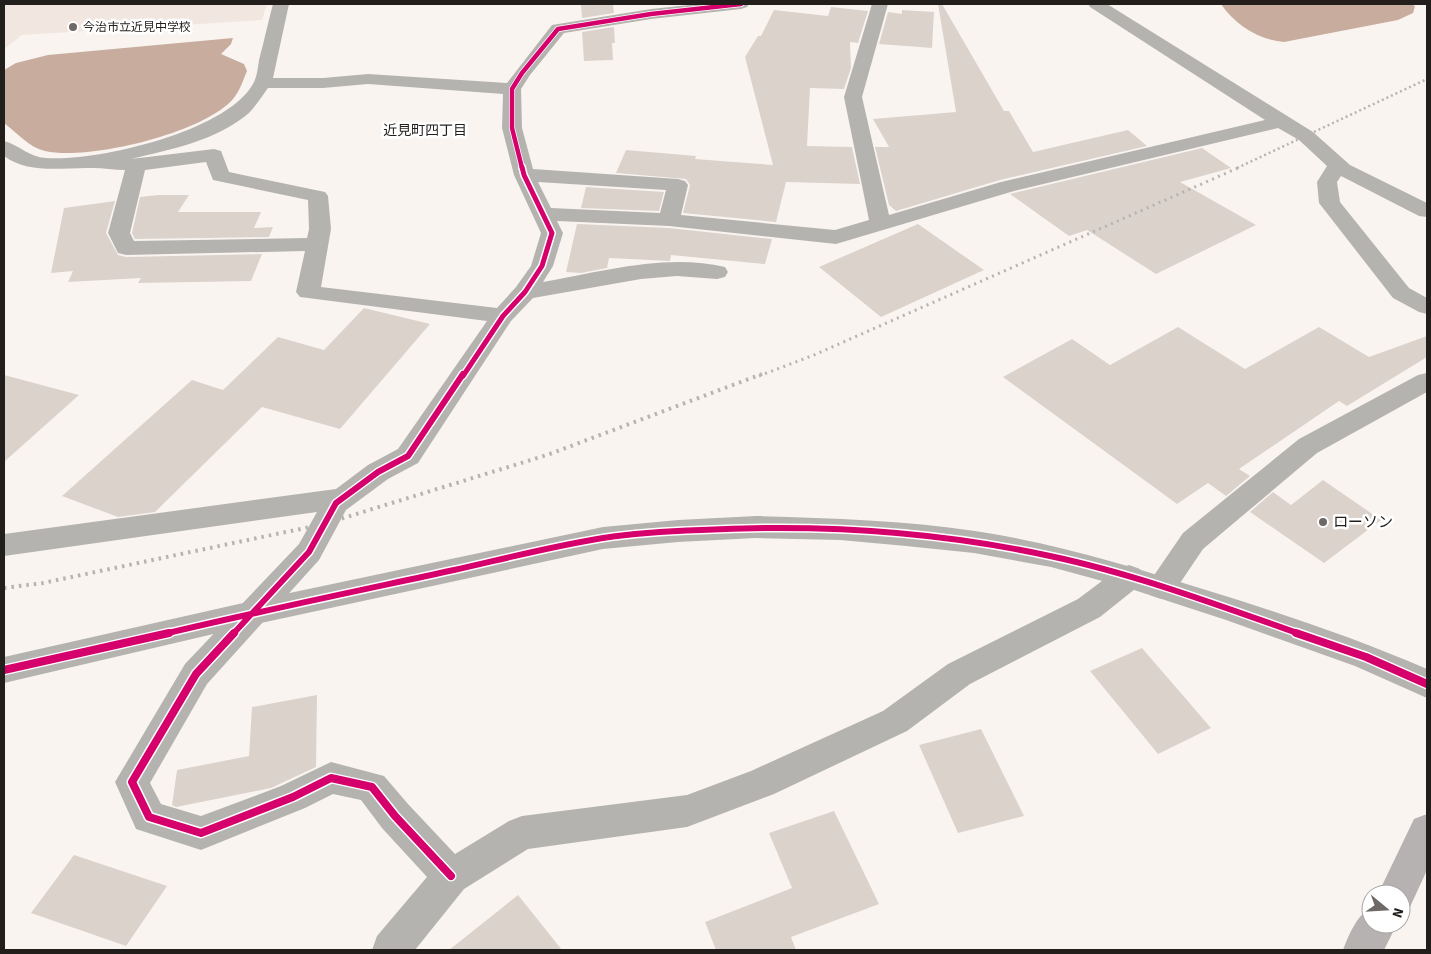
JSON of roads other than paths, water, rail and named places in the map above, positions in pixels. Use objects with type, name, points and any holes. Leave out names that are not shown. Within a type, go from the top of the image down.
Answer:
[{"type":"highway","points":[[1402,884],[1427,832]]},
{"type":"highway","points":[[1362,950],[1372,934]]},
{"type":"street","points":[[92,162],[183,140],[217,125],[243,108],[263,83],[281,4]]},
{"type":"street","points":[[452,876],[395,816],[372,786],[331,778],[293,797],[201,833],[149,817],[132,782],[196,674],[310,552],[336,503],[378,472],[408,456],[503,316],[525,292],[542,266],[552,233],[524,175],[512,128],[512,88],[522,72],[558,29],[651,9],[741,4]]},
{"type":"street","points":[[880,4],[853,97],[880,223]]},
{"type":"street","points":[[1096,4],[1306,136],[1344,169],[1427,210]]},
{"type":"street","points":[[263,83],[323,83],[368,79],[512,88]]},
{"type":"street","points":[[542,214],[669,220],[836,238],[880,223],[1008,186],[1281,122]]},
{"type":"street","points":[[4,147],[18,157],[46,164],[92,162],[136,164],[214,155],[220,176],[318,196],[320,229],[308,292],[503,316]]},
{"type":"street","points":[[136,164],[119,233],[126,248],[317,244]]},
{"type":"street","points":[[1344,169],[1336,168],[1328,182],[1330,203],[1401,293],[1427,307]]},
{"type":"street","points":[[524,175],[678,185],[669,220]]},
{"type":"street","points":[[525,292],[641,272],[677,269],[718,272]]},
{"type":"street","points":[[1161,587],[1192,541],[1308,446],[1427,381]]},
{"type":"street","points":[[4,544],[343,498]]},
{"type":"street","points":[[4,670],[74,656],[252,612],[604,538],[678,530],[756,527],[840,529],[974,542],[1051,556],[1129,577],[1235,611],[1366,657],[1427,684]]},
{"type":"street","points":[[391,950],[452,876],[522,833],[687,811],[762,784],[895,721],[959,674],[1089,608],[1129,577]]},
{"type":"railway","points":[[1237,168],[1427,79]]},
{"type":"railway","points":[[759,376],[814,355],[1240,167]]},
{"type":"railway","points":[[4,588],[43,583],[324,524],[547,455],[762,374]]},
{"type":"place","name":"今治市立近見中学校","points":[[73,27]]},
{"type":"place","name":"ローソン","points":[[1323,522]]},
{"type":"district","name":"近見町四丁目","points":[[425,130]]}]
